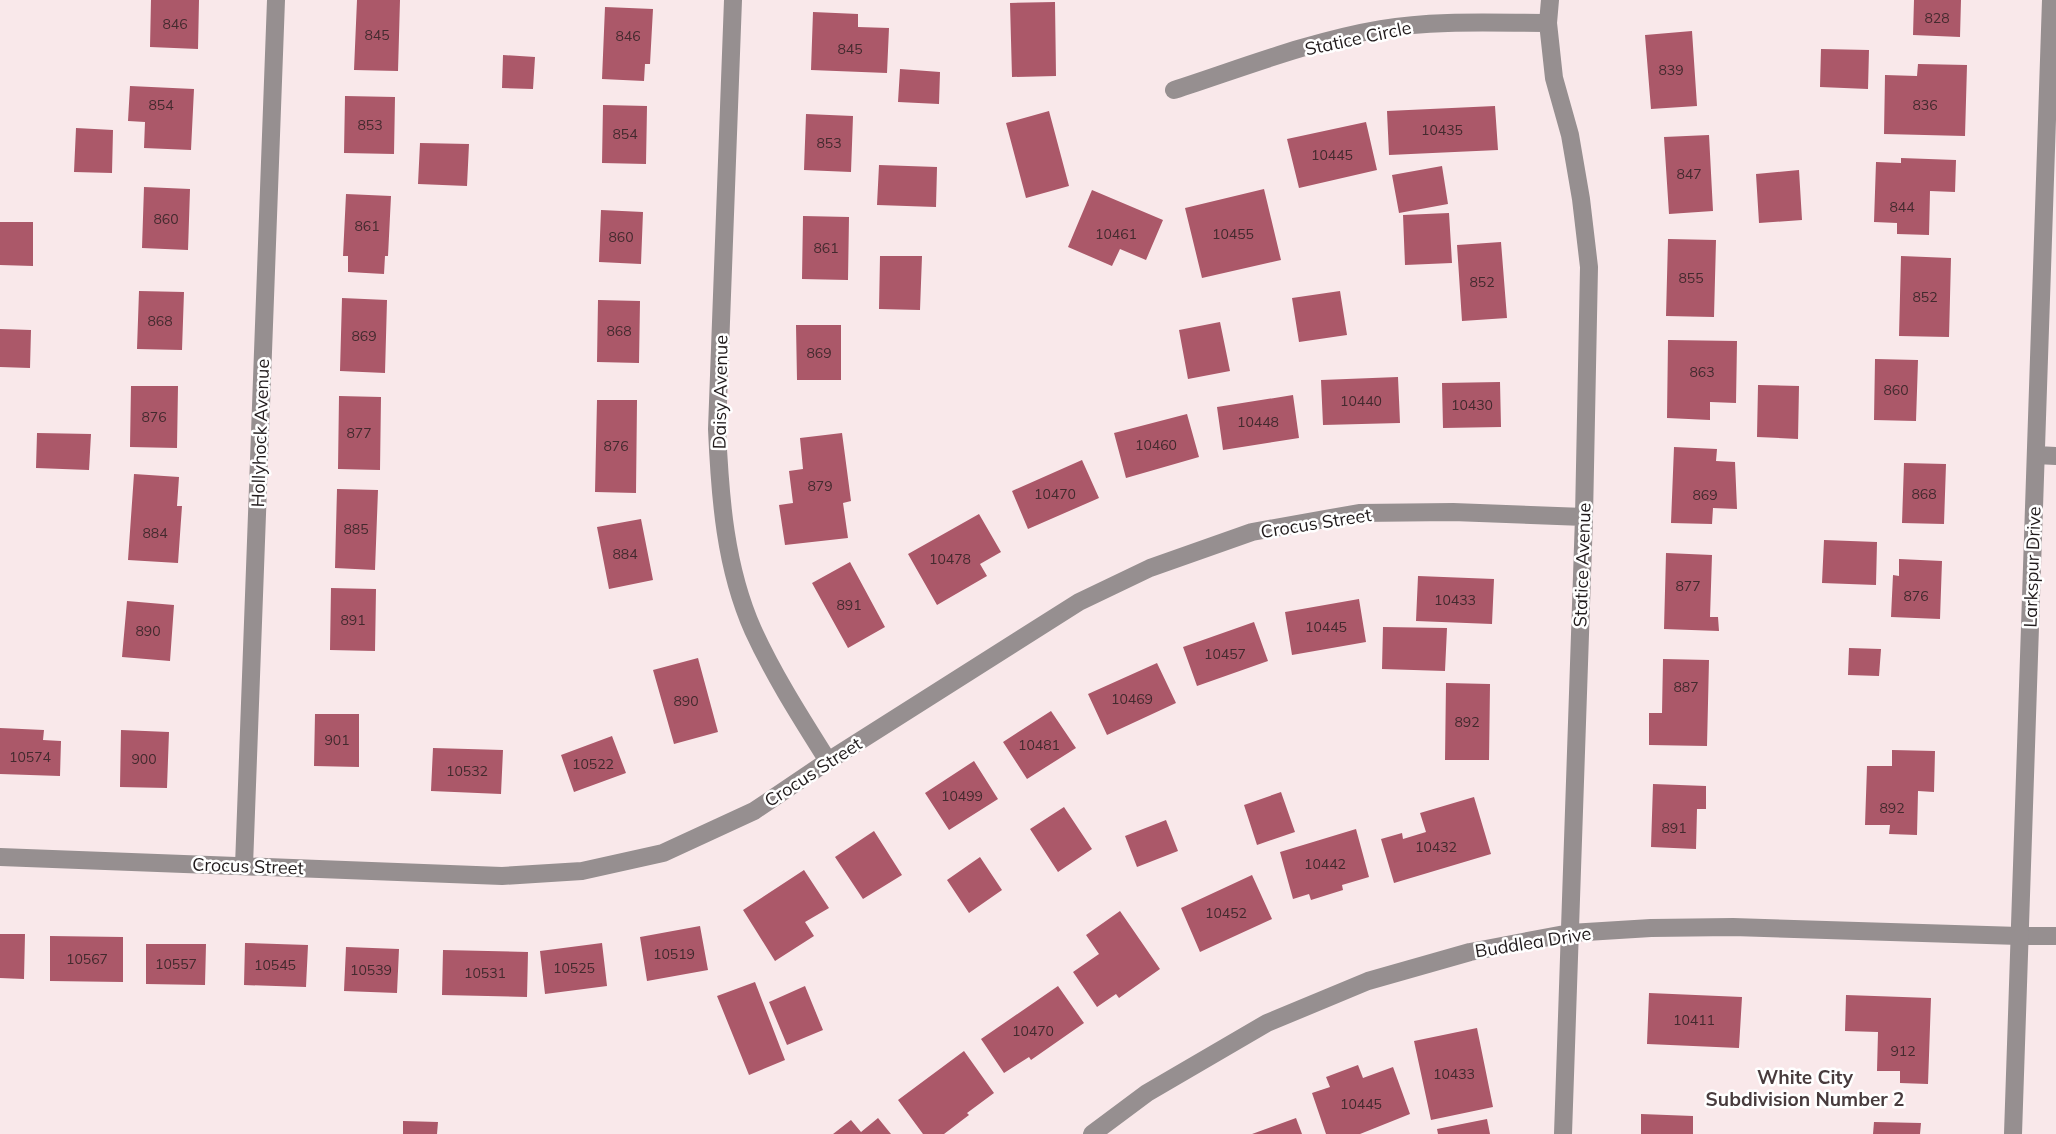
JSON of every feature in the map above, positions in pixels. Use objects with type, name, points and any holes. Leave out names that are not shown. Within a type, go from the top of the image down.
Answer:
[{"type":"street","name":"Hollyhock Avenue","points":[[244,866],[276,0]]},
{"type":"street","name":"Daisy Avenue","points":[[733,0],[717,429],[720,495],[731,561],[752,628],[787,696],[828,761]]},
{"type":"street","name":"Statice Avenue","points":[[1550,0],[1548,23],[1554,78],[1570,135],[1589,267],[1584,517],[1563,1134]]},
{"type":"street","name":"Larkspur Drive","points":[[2012,1134],[2052,0]]},
{"type":"street","name":"Statice Circle","points":[[1174,90],[1324,42],[1382,29],[1437,23],[1548,23]]},
{"type":"street","points":[[2036,455],[2056,456]]},
{"type":"street","name":"Crocus Street","points":[[0,857],[502,876],[582,871],[663,853],[754,811],[1079,602],[1150,568],[1252,532],[1359,513],[1453,512],[1584,517]]},
{"type":"street","name":"Buddlea Drive","points":[[1092,1134],[1147,1093],[1267,1023],[1381,978],[1470,951],[1570,933],[1651,928],[1732,927],[2056,936]]},
{"type":"building","points":[[151,0],[199,0],[198,49],[150,47]]},
{"type":"building","points":[[357,0],[400,0],[398,71],[354,70]]},
{"type":"building","points":[[1914,0],[1961,0],[1960,37],[1913,35]]},
{"type":"building","points":[[1055,2],[1056,76],[1012,77],[1010,3]]},
{"type":"building","points":[[605,7],[653,9],[650,64],[645,64],[644,81],[602,79]]},
{"type":"building","points":[[813,12],[858,14],[858,27],[889,28],[887,73],[811,70]]},
{"type":"building","points":[[1692,31],[1697,106],[1651,109],[1645,35]]},
{"type":"building","points":[[1821,49],[1869,50],[1868,89],[1820,87]]},
{"type":"building","points":[[503,55],[535,57],[533,89],[502,88]]},
{"type":"building","points":[[1918,64],[1967,65],[1965,136],[1884,134],[1885,75],[1917,76]]},
{"type":"building","points":[[900,69],[940,72],[939,104],[898,102]]},
{"type":"building","points":[[130,86],[194,89],[191,150],[144,148],[145,122],[128,121]]},
{"type":"building","points":[[345,96],[395,97],[394,154],[344,153]]},
{"type":"building","points":[[603,105],[647,106],[646,164],[602,163]]},
{"type":"building","points":[[1495,106],[1498,150],[1389,155],[1387,111]]},
{"type":"building","points":[[1049,111],[1069,186],[1026,198],[1006,123]]},
{"type":"building","points":[[806,114],[853,116],[851,172],[804,170]]},
{"type":"building","points":[[1366,122],[1377,170],[1299,188],[1287,139]]},
{"type":"building","points":[[76,128],[113,130],[112,173],[74,172]]},
{"type":"building","points":[[1709,135],[1713,211],[1669,214],[1664,137]]},
{"type":"building","points":[[420,143],[469,144],[467,186],[418,184]]},
{"type":"building","points":[[1901,158],[1956,160],[1955,192],[1930,191],[1929,235],[1897,234],[1897,223],[1874,222],[1876,162],[1901,163]]},
{"type":"building","points":[[879,165],[937,167],[936,207],[877,205]]},
{"type":"building","points":[[1442,166],[1448,204],[1399,213],[1392,175]]},
{"type":"building","points":[[1799,170],[1802,220],[1759,223],[1756,174]]},
{"type":"building","points":[[144,187],[190,189],[188,250],[142,248]]},
{"type":"building","points":[[1264,189],[1281,260],[1202,278],[1185,208]]},
{"type":"building","points":[[1092,190],[1163,220],[1146,260],[1120,249],[1112,266],[1068,247]]},
{"type":"building","points":[[346,194],[391,196],[388,256],[385,256],[384,274],[348,272],[348,256],[343,256]]},
{"type":"building","points":[[601,210],[643,212],[641,264],[599,262]]},
{"type":"building","points":[[1449,213],[1452,263],[1405,265],[1403,215]]},
{"type":"building","points":[[803,216],[849,217],[848,280],[802,279]]},
{"type":"building","points":[[0,222],[33,222],[33,266],[0,265]]},
{"type":"building","points":[[1668,239],[1716,240],[1714,317],[1666,316]]},
{"type":"building","points":[[1501,242],[1507,318],[1462,321],[1457,245]]},
{"type":"building","points":[[880,256],[922,256],[920,310],[879,309]]},
{"type":"building","points":[[1901,256],[1951,258],[1949,337],[1899,336]]},
{"type":"building","points":[[139,291],[184,292],[182,350],[137,349]]},
{"type":"building","points":[[1340,291],[1347,335],[1299,342],[1292,298]]},
{"type":"building","points":[[342,298],[387,300],[385,373],[340,371]]},
{"type":"building","points":[[598,300],[640,301],[639,363],[597,362]]},
{"type":"building","points":[[1220,322],[1230,371],[1188,379],[1179,330]]},
{"type":"building","points":[[796,325],[841,325],[841,380],[797,380]]},
{"type":"building","points":[[0,329],[31,330],[30,368],[0,367]]},
{"type":"building","points":[[1668,340],[1737,341],[1736,403],[1710,402],[1710,420],[1667,418]]},
{"type":"building","points":[[1875,359],[1918,360],[1916,421],[1874,420]]},
{"type":"building","points":[[1398,377],[1400,423],[1323,425],[1321,380]]},
{"type":"building","points":[[1500,382],[1501,427],[1443,428],[1442,383]]},
{"type":"building","points":[[1758,385],[1799,386],[1798,439],[1757,437]]},
{"type":"building","points":[[131,386],[178,386],[177,448],[130,447]]},
{"type":"building","points":[[1293,395],[1299,438],[1223,450],[1217,407]]},
{"type":"building","points":[[339,396],[381,397],[380,470],[338,469]]},
{"type":"building","points":[[597,400],[637,400],[636,493],[595,492]]},
{"type":"building","points":[[1187,414],[1199,457],[1126,478],[1114,433]]},
{"type":"building","points":[[37,433],[91,434],[89,470],[36,468]]},
{"type":"building","points":[[842,433],[851,501],[843,503],[848,538],[785,545],[779,505],[793,503],[789,471],[803,469],[800,438]]},
{"type":"building","points":[[1674,447],[1717,449],[1716,461],[1735,462],[1737,509],[1713,508],[1712,524],[1671,523]]},
{"type":"building","points":[[1082,460],[1099,498],[1028,529],[1012,491]]},
{"type":"building","points":[[1904,463],[1946,464],[1944,524],[1902,523]]},
{"type":"building","points":[[134,474],[179,477],[177,506],[182,506],[178,563],[128,560]]},
{"type":"building","points":[[337,489],[378,490],[375,570],[335,568]]},
{"type":"building","points":[[979,514],[1001,552],[980,564],[987,576],[937,605],[908,554]]},
{"type":"building","points":[[641,519],[653,580],[609,589],[597,527]]},
{"type":"building","points":[[1824,540],[1877,542],[1876,585],[1822,583]]},
{"type":"building","points":[[1666,553],[1712,555],[1710,617],[1718,617],[1719,631],[1664,629]]},
{"type":"building","points":[[1899,559],[1942,561],[1940,619],[1891,617],[1893,575],[1899,576]]},
{"type":"building","points":[[850,562],[885,627],[848,648],[812,583]]},
{"type":"building","points":[[1418,576],[1494,579],[1492,624],[1416,621]]},
{"type":"building","points":[[331,588],[376,589],[375,651],[330,650]]},
{"type":"building","points":[[1359,599],[1366,642],[1292,655],[1285,612]]},
{"type":"building","points":[[127,601],[174,605],[170,661],[122,657]]},
{"type":"building","points":[[1254,622],[1268,661],[1197,686],[1183,647]]},
{"type":"building","points":[[1383,627],[1447,628],[1445,671],[1382,669]]},
{"type":"building","points":[[1849,648],[1881,649],[1879,676],[1848,675]]},
{"type":"building","points":[[698,658],[718,732],[674,744],[653,670]]},
{"type":"building","points":[[1663,659],[1709,660],[1707,746],[1649,745],[1649,713],[1662,713]]},
{"type":"building","points":[[1157,663],[1176,703],[1107,735],[1088,694]]},
{"type":"building","points":[[1446,683],[1490,684],[1489,760],[1445,760]]},
{"type":"building","points":[[1051,711],[1076,748],[1027,779],[1003,742]]},
{"type":"building","points":[[315,714],[359,714],[359,767],[314,766]]},
{"type":"building","points":[[0,728],[44,730],[43,740],[61,741],[60,776],[0,774]]},
{"type":"building","points":[[121,730],[169,732],[167,788],[120,787]]},
{"type":"building","points":[[612,736],[626,773],[574,792],[561,755]]},
{"type":"building","points":[[433,748],[503,750],[501,794],[431,791]]},
{"type":"building","points":[[1892,750],[1935,751],[1934,792],[1918,791],[1917,835],[1889,834],[1890,825],[1865,825],[1867,766],[1892,766]]},
{"type":"building","points":[[974,761],[998,799],[949,830],[925,793]]},
{"type":"building","points":[[1653,784],[1706,786],[1706,809],[1697,809],[1696,849],[1651,847]]},
{"type":"building","points":[[1281,792],[1295,832],[1257,845],[1244,805]]},
{"type":"building","points":[[1474,797],[1491,854],[1394,883],[1381,839],[1402,833],[1403,839],[1426,832],[1420,813]]},
{"type":"building","points":[[1064,807],[1092,849],[1058,872],[1030,829]]},
{"type":"building","points":[[1166,820],[1178,851],[1137,867],[1125,836]]},
{"type":"building","points":[[1356,829],[1369,877],[1342,885],[1343,890],[1311,900],[1309,894],[1293,899],[1280,852]]},
{"type":"building","points":[[874,831],[902,875],[863,899],[835,857]]},
{"type":"building","points":[[980,857],[1002,890],[969,913],[947,880]]},
{"type":"building","points":[[804,870],[829,908],[805,922],[814,936],[775,961],[743,910]]},
{"type":"building","points":[[1252,875],[1272,919],[1200,952],[1181,908]]},
{"type":"building","points":[[1120,911],[1160,969],[1119,998],[1116,994],[1097,1007],[1073,972],[1099,954],[1086,935]]},
{"type":"building","points":[[700,926],[708,970],[647,981],[640,937]]},
{"type":"building","points":[[0,934],[25,934],[24,979],[0,978]]},
{"type":"building","points":[[50,936],[123,937],[123,982],[50,981]]},
{"type":"building","points":[[245,943],[308,945],[306,987],[244,985]]},
{"type":"building","points":[[602,943],[607,986],[545,994],[540,951]]},
{"type":"building","points":[[146,944],[206,944],[205,985],[146,984]]},
{"type":"building","points":[[346,947],[399,949],[397,993],[344,991]]},
{"type":"building","points":[[443,950],[528,952],[527,997],[442,995]]},
{"type":"building","points":[[755,982],[785,1060],[749,1075],[717,996]]},
{"type":"building","points":[[805,986],[823,1030],[787,1045],[769,1002]]},
{"type":"building","points":[[1058,986],[1084,1023],[1031,1060],[1029,1057],[1004,1073],[981,1039]]},
{"type":"building","points":[[1649,993],[1742,997],[1739,1048],[1647,1044]]},
{"type":"building","points":[[1846,995],[1931,998],[1928,1084],[1900,1083],[1900,1071],[1877,1071],[1878,1032],[1845,1031]]},
{"type":"building","points":[[1477,1028],[1493,1107],[1431,1120],[1414,1041]]},
{"type":"building","points":[[964,1051],[994,1093],[944,1134],[923,1134],[898,1100]]},
{"type":"building","points":[[1358,1065],[1363,1078],[1393,1067],[1410,1114],[1360,1134],[1326,1134],[1312,1093],[1330,1087],[1326,1077]]},
{"type":"building","points":[[1641,1114],[1693,1116],[1693,1134],[1641,1134]]},
{"type":"building","points":[[878,1118],[891,1134],[833,1134],[851,1120],[861,1132]]},
{"type":"building","points":[[1296,1118],[1302,1134],[1252,1134]]},
{"type":"building","points":[[1487,1119],[1490,1134],[1438,1134],[1437,1129]]},
{"type":"building","points":[[403,1121],[438,1122],[437,1134],[403,1134]]},
{"type":"building","points":[[1874,1122],[1921,1123],[1920,1134],[1873,1134]]},
{"type":"district","name":"White City Subdivision Number 2","points":[[1805,1088]]}]
